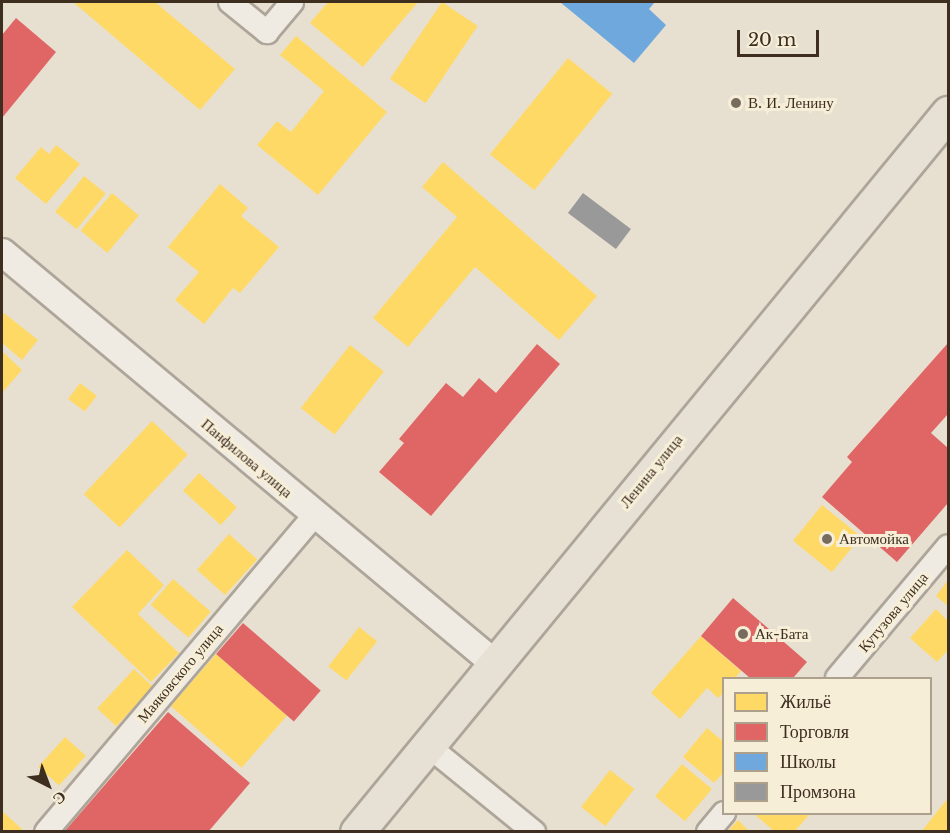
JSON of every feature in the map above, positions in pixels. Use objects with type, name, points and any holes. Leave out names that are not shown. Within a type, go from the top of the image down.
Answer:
[{"type":"main road","name":"Ленина улица","points":[[357,831],[948,113]]},
{"type":"street","points":[[230,2],[267,32],[292,2]]},
{"type":"street","name":"Панфилова улица","points":[[2,252],[494,663]]},
{"type":"street","name":"Маяковского улица","points":[[46,831],[315,515]]},
{"type":"street","name":"Кутузова улица","points":[[838,677],[948,546]]},
{"type":"street","points":[[427,745],[534,831]]},
{"type":"street","points":[[708,831],[722,814]]},
{"type":"building: Жильё","points":[[73,2],[155,2],[235,69],[200,110]]},
{"type":"building: Жильё","points":[[328,2],[418,2],[363,67],[310,23]]},
{"type":"building: Жильё","points":[[442,2],[478,26],[426,103],[390,79]]},
{"type":"building: Жильё","points":[[296,36],[387,112],[318,195],[257,145],[277,121],[291,132],[324,91],[280,55]]},
{"type":"building: Жильё","points":[[568,58],[612,94],[534,190],[490,154]]},
{"type":"building: Жильё","points":[[56,145],[80,164],[46,204],[15,178],[41,147],[49,154]]},
{"type":"building: Жильё","points":[[443,162],[597,296],[559,340],[475,267],[408,347],[373,318],[457,217],[422,187]]},
{"type":"building: Жильё","points":[[84,176],[106,194],[77,229],[55,212]]},
{"type":"building: Жильё","points":[[220,184],[248,208],[241,216],[279,247],[240,293],[233,288],[204,324],[175,300],[199,272],[168,247]]},
{"type":"building: Жильё","points":[[112,193],[139,215],[107,253],[81,231]]},
{"type":"building: Жильё","points":[[4,313],[38,340],[22,360],[2,343]]},
{"type":"building: Жильё","points":[[350,345],[384,371],[335,435],[301,408]]},
{"type":"building: Жильё","points":[[2,351],[22,370],[2,393]]},
{"type":"building: Жильё","points":[[80,383],[97,396],[85,412],[68,399]]},
{"type":"building: Жильё","points":[[152,421],[188,454],[120,528],[84,494]]},
{"type":"building: Жильё","points":[[199,473],[237,507],[221,525],[183,491]]},
{"type":"building: Жильё","name":"Автомойка","points":[[822,505],[861,536],[832,572],[793,541]]},
{"type":"building: Жильё","points":[[229,534],[257,559],[225,595],[197,570]]},
{"type":"building: Жильё","points":[[127,550],[164,585],[138,614],[179,653],[151,682],[72,607]]},
{"type":"building: Жильё","points":[[173,579],[211,612],[188,637],[151,605]]},
{"type":"building: Жильё","points":[[948,580],[948,606],[936,596]]},
{"type":"building: Жильё","points":[[936,609],[948,621],[948,650],[937,662],[910,638]]},
{"type":"building: Жильё","points":[[359,627],[377,641],[346,681],[328,666]]},
{"type":"building: Жильё","points":[[701,636],[741,671],[736,677],[722,677],[722,694],[718,698],[707,688],[680,719],[651,693]]},
{"type":"building: Жильё","points":[[216,654],[287,716],[242,768],[171,706]]},
{"type":"building: Жильё","points":[[134,669],[153,687],[116,726],[97,708]]},
{"type":"building: Жильё","points":[[707,728],[722,740],[722,774],[714,783],[683,757]]},
{"type":"building: Жильё","points":[[65,737],[86,756],[59,785],[38,767]]},
{"type":"building: Жильё","points":[[682,764],[712,789],[685,821],[655,796]]},
{"type":"building: Жильё","points":[[610,770],[634,789],[605,826],[581,807]]},
{"type":"building: Жильё","points":[[948,798],[948,832],[921,832]]},
{"type":"building: Жильё","points":[[2,811],[22,829],[20,832],[2,832]]},
{"type":"building: Жильё","points":[[755,815],[809,815],[794,832],[775,832]]},
{"type":"building: Жильё","points":[[738,820],[750,832],[727,832]]},
{"type":"building: Торговля","points":[[16,18],[56,52],[2,118],[2,35]]},
{"type":"building: Торговля","points":[[948,343],[948,414],[931,433],[948,448],[948,503],[897,562],[822,497],[852,462],[847,457]]},
{"type":"building: Торговля","points":[[537,344],[560,364],[431,516],[379,472],[404,443],[399,439],[446,383],[463,397],[479,378],[496,393]]},
{"type":"building: Торговля","points":[[733,598],[807,662],[794,677],[749,677],[701,636]]},
{"type":"building: Торговля","points":[[243,623],[321,691],[294,722],[216,654]]},
{"type":"building: Торговля","points":[[168,712],[250,783],[208,832],[64,832]]},
{"type":"building: Школы","points":[[560,2],[655,2],[649,9],[666,25],[634,63]]},
{"type":"building: Промзона","points":[[583,193],[631,229],[616,249],[568,213]]},
{"type":"place","name":"В. И. Ленину","points":[[736,103]]},
{"type":"place","name":"Автомойка","points":[[827,539]]},
{"type":"place","name":"Ак-Бата","points":[[743,634]]}]
